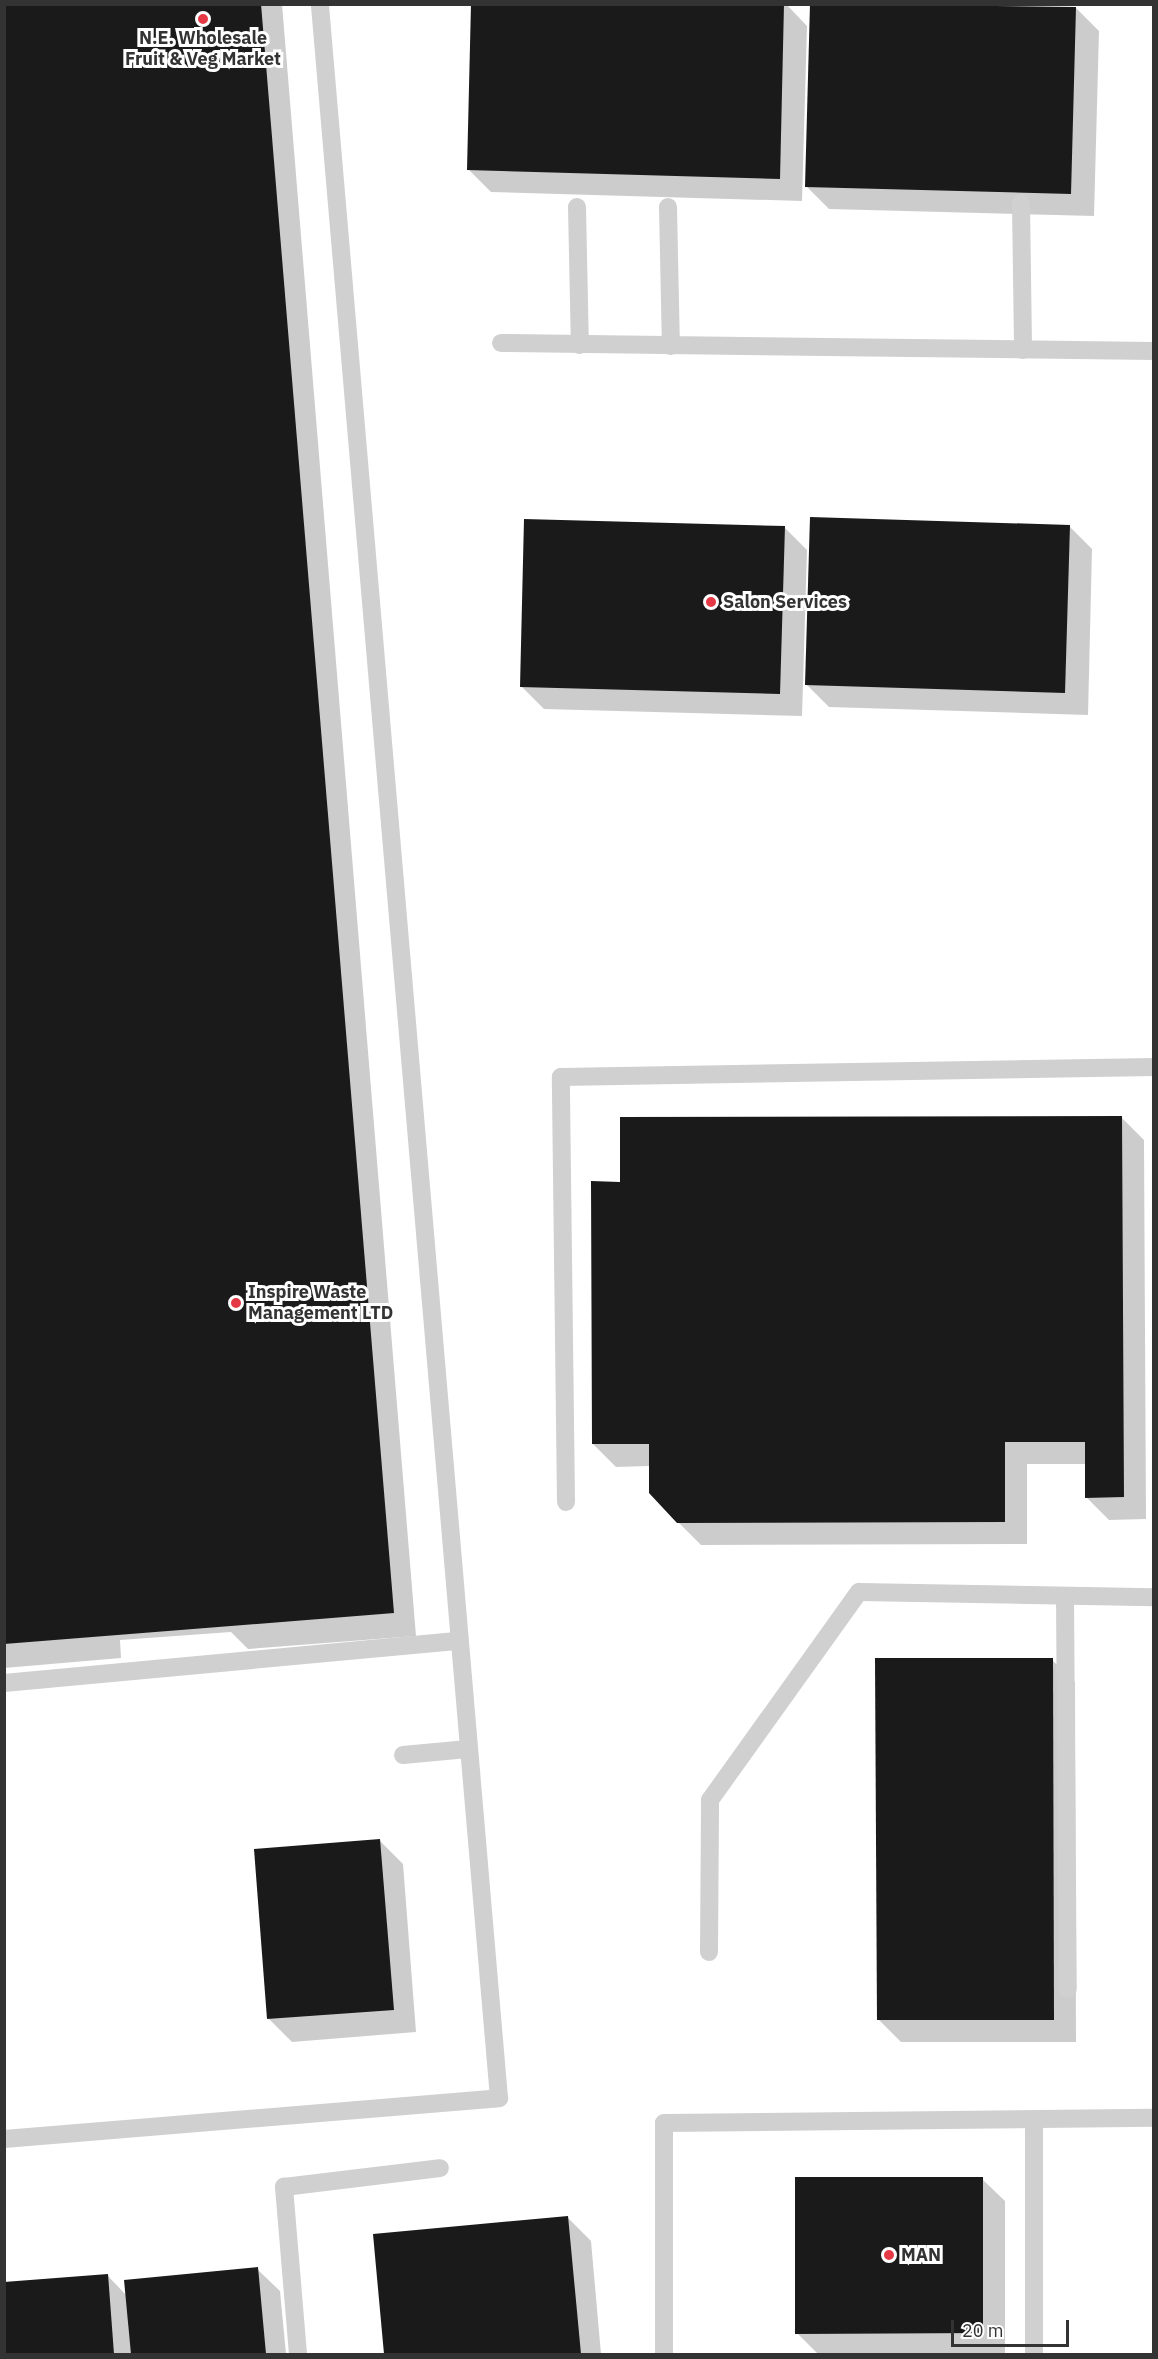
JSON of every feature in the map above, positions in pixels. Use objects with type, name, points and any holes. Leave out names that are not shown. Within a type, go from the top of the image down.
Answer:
[{"type":"lane","points":[[4,2139],[499,2098],[320,4]]},
{"type":"lane","points":[[1021,203],[1023,350]]},
{"type":"lane","points":[[578,207],[580,345]]},
{"type":"lane","points":[[668,207],[671,346]]},
{"type":"lane","points":[[501,343],[1154,351]]},
{"type":"lane","points":[[567,1502],[561,1077],[1154,1067]]},
{"type":"lane","points":[[709,1952],[710,1800],[859,1592],[1154,1597]]},
{"type":"lane","points":[[1065,1596],[1068,1989]]},
{"type":"lane","points":[[4,1683],[459,1641]]},
{"type":"lane","points":[[403,1755],[468,1749]]},
{"type":"lane","points":[[664,2355],[664,2123],[1154,2118]]},
{"type":"lane","points":[[1034,2120],[1035,2355]]},
{"type":"lane","points":[[298,2355],[284,2187],[440,2168]]},
{"type":"building","points":[[4,4],[261,4],[394,1613],[4,1644]]},
{"type":"building","points":[[471,4],[784,4],[780,179],[467,170]]},
{"type":"building","points":[[810,4],[1076,7],[1071,194],[805,187]]},
{"type":"building","points":[[810,517],[1070,525],[1065,693],[805,685]]},
{"type":"building","points":[[524,519],[785,526],[780,694],[520,687]]},
{"type":"building","points":[[1122,1116],[1124,1497],[1085,1498],[1085,1442],[1005,1442],[1005,1522],[677,1523],[649,1493],[649,1444],[592,1444],[591,1181],[620,1182],[620,1117]]},
{"type":"building","points":[[875,1658],[1053,1658],[1054,2020],[877,2020]]},
{"type":"building","points":[[380,1839],[394,2010],[267,2019],[254,1849]]},
{"type":"building","name":"MAN","points":[[795,2177],[983,2177],[983,2333],[795,2334]]},
{"type":"building","points":[[568,2216],[581,2354],[384,2354],[373,2234]]},
{"type":"building","points":[[258,2267],[266,2354],[131,2354],[124,2280]]},
{"type":"building","points":[[108,2274],[114,2354],[4,2354],[4,2282]]},
{"type":"place","name":"N.E. Wholesale Fruit & Veg Market","points":[[203,19]]},
{"type":"place","name":"Salon Services","points":[[711,602]]},
{"type":"place","name":"Inspire Waste Management LTD","points":[[236,1303]]},
{"type":"place","name":"MAN","points":[[889,2255]]}]
